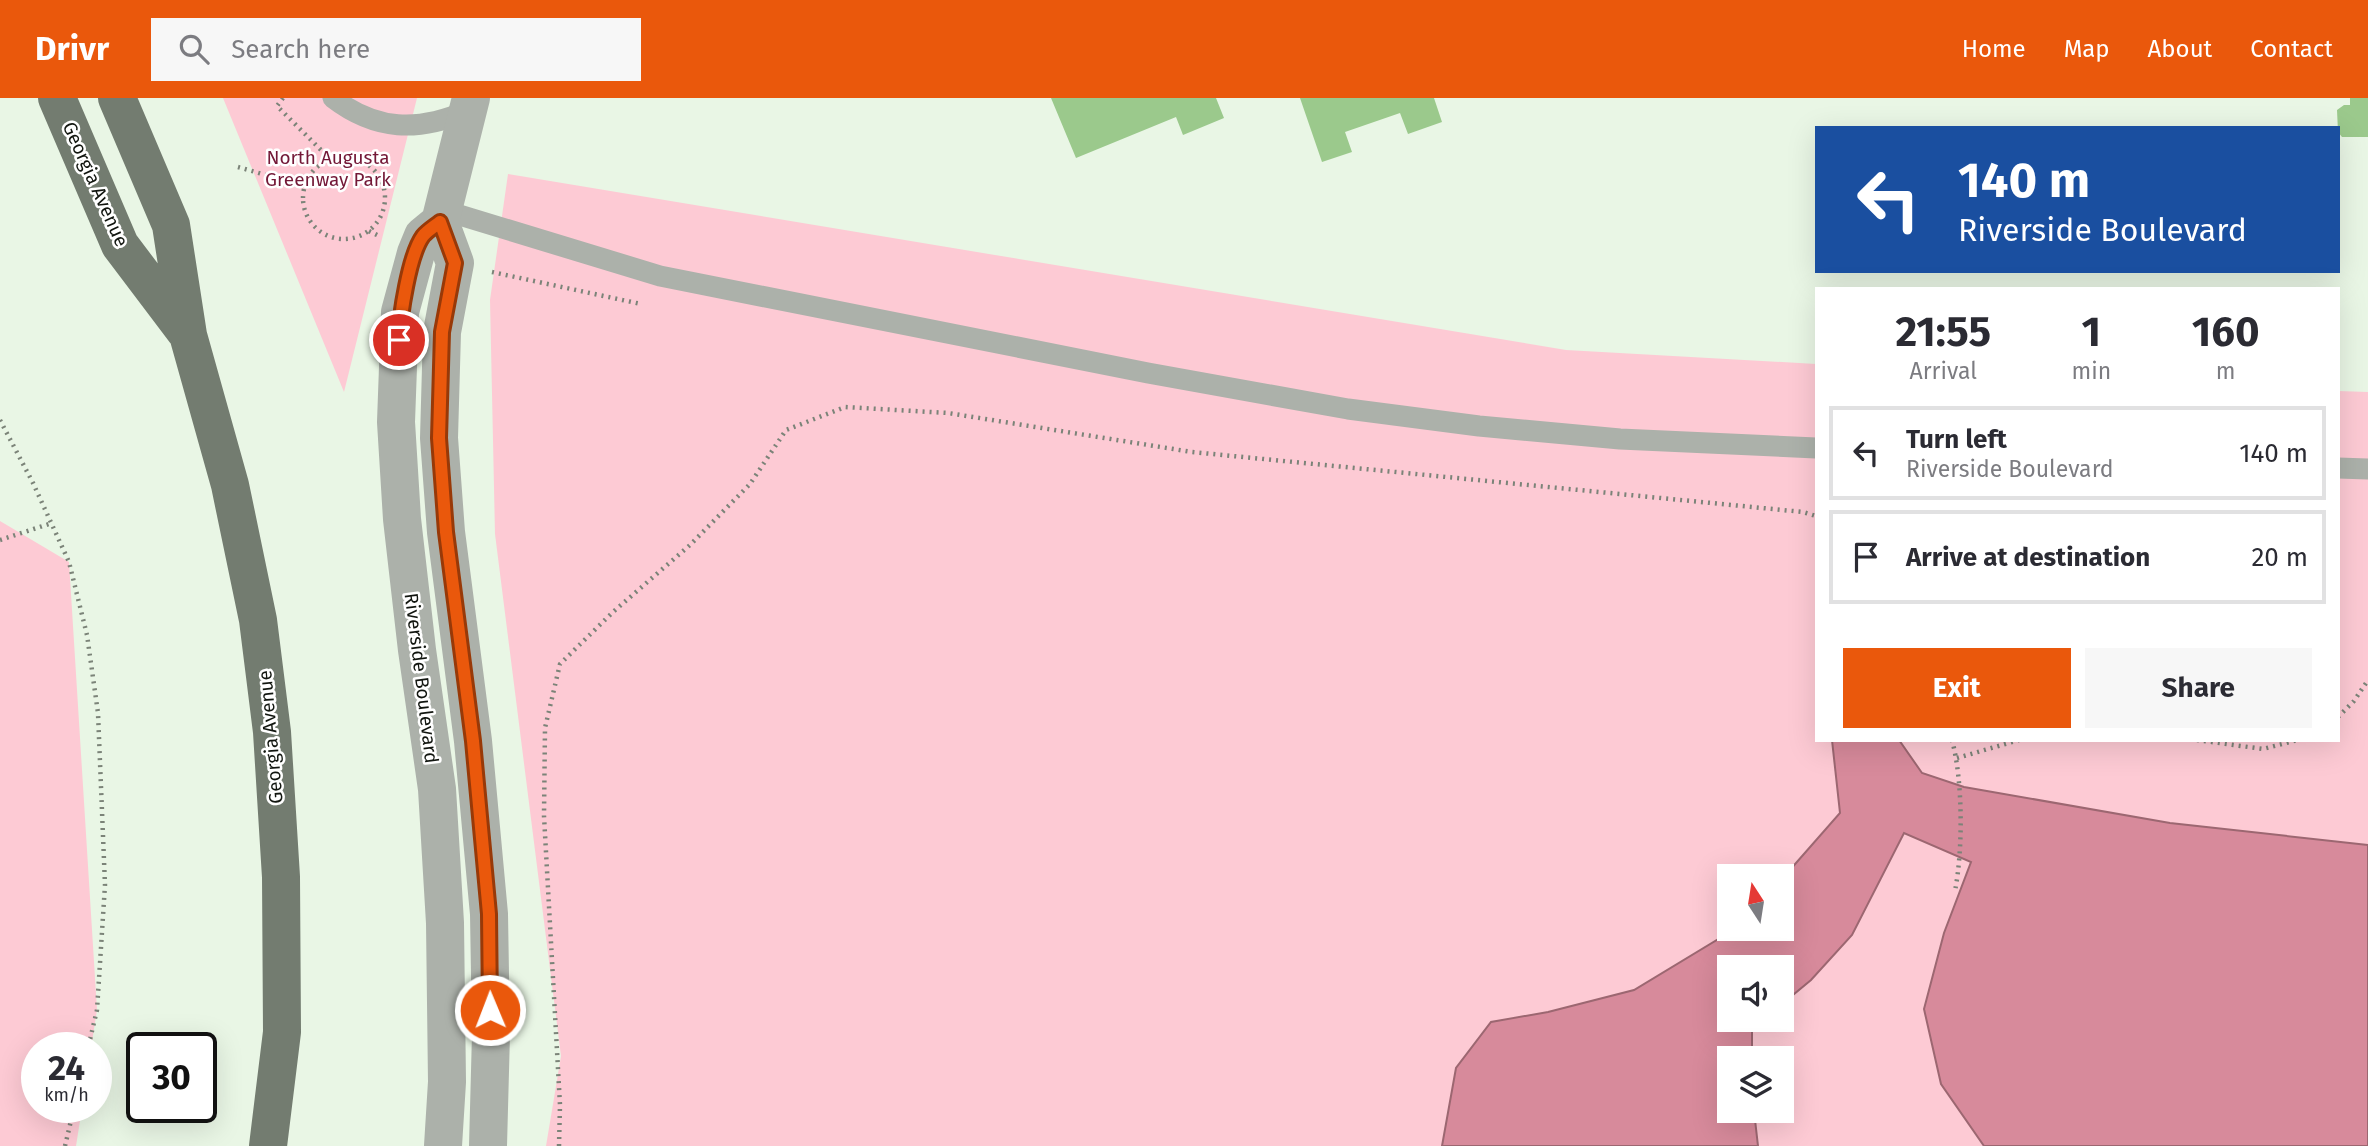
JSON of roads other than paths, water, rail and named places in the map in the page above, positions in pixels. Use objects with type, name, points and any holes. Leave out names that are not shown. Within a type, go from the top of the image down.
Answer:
[{"type":"main road","name":"Georgia Avenue","points":[[57,98],[121,245],[188,335]]},
{"type":"main road","name":"Georgia Avenue","points":[[117,98],[171,225],[188,335],[230,485],[258,620],[272,732],[281,877],[282,1032],[268,1146]]},
{"type":"street","name":"Riverside Boulevard","points":[[443,1146],[447,1082],[442,870],[436,789],[402,519],[396,422],[400,312],[423,236],[441,216],[469,105]]},
{"type":"street","points":[[441,216],[455,263],[442,332],[439,438],[446,532],[473,741],[489,914],[491,1034],[488,1146]]},
{"type":"lane","points":[[333,98],[369,119],[394,125],[419,126],[444,121],[469,105]]},
{"type":"lane","points":[[441,216],[660,276],[1148,373],[1348,409],[1479,426],[1620,439],[1815,448]]},
{"type":"lane","points":[[2340,468],[2368,469]]},
{"type":"park label","name":"North Augusta Greenway Park","points":[[328,168]]}]
